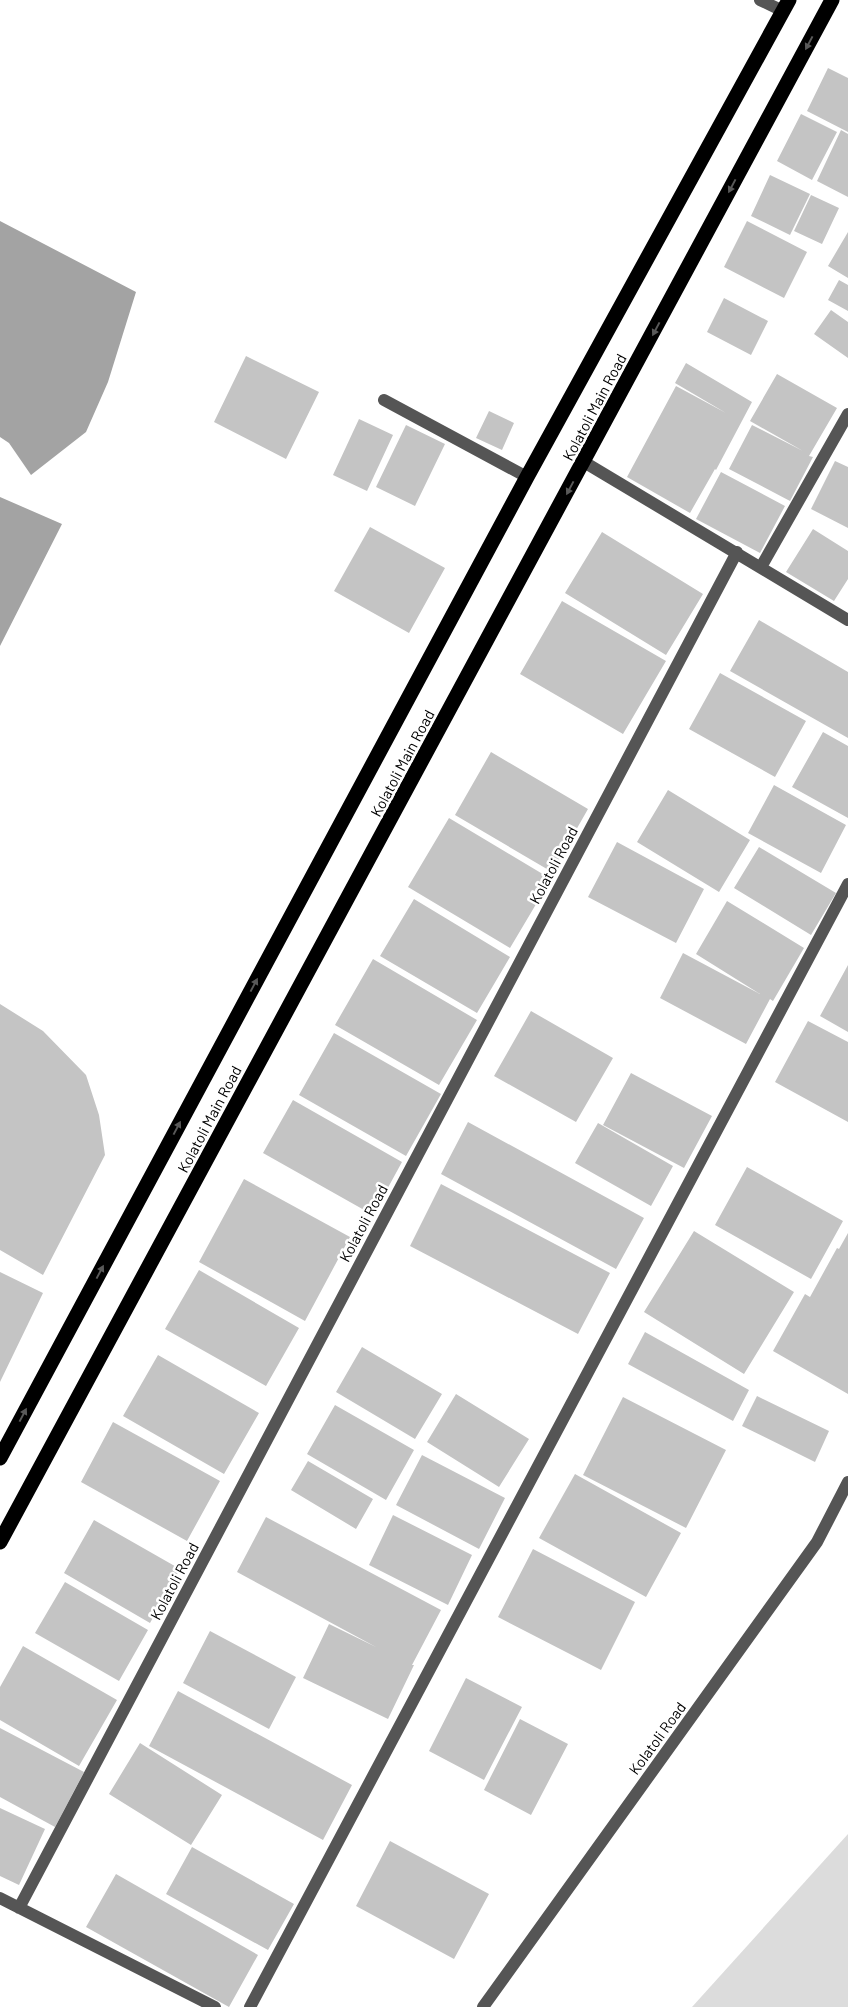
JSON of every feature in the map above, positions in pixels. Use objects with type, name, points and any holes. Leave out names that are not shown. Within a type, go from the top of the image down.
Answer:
[{"type":"highway","name":"Kolatoli Main Road","points":[[0,1542],[832,0]]},
{"type":"highway","name":"Kolatoli Main Road","points":[[0,1458],[527,477],[786,5]]},
{"type":"street","points":[[760,0],[786,5]]},
{"type":"street","points":[[384,400],[527,477]]},
{"type":"street","points":[[762,567],[848,414]]},
{"type":"street","points":[[584,462],[848,620]]},
{"type":"street","name":"Kolatoli Road","points":[[19,1908],[736,552]]},
{"type":"street","points":[[250,2007],[848,884]]},
{"type":"street","name":"Kolatoli Road","points":[[483,2007],[817,1542],[848,1482]]},
{"type":"street","points":[[0,1898],[215,2007]]},
{"type":"shaded area","points":[[0,221],[136,292],[108,382],[86,432],[31,475],[9,443],[0,437]]},
{"type":"shaded area","points":[[0,497],[62,524],[0,646]]},
{"type":"shaded area","points":[[848,1834],[848,2007],[692,2007]]},
{"type":"building","points":[[828,68],[848,78],[848,132],[807,111]]},
{"type":"building","points":[[801,114],[837,132],[812,180],[777,161]]},
{"type":"building","points":[[841,130],[848,134],[848,197],[817,181]]},
{"type":"building","points":[[770,175],[810,194],[790,235],[751,216]]},
{"type":"building","points":[[811,195],[839,208],[822,244],[794,231]]},
{"type":"building","points":[[747,221],[807,252],[784,298],[724,267]]},
{"type":"building","points":[[848,232],[848,278],[828,266]]},
{"type":"building","points":[[839,280],[848,285],[848,311],[828,300]]},
{"type":"building","points":[[724,298],[768,321],[751,355],[707,332]]},
{"type":"building","points":[[831,310],[848,322],[848,358],[814,334]]},
{"type":"building","points":[[246,356],[319,392],[286,459],[214,422]]},
{"type":"building","points":[[686,363],[752,402],[716,470],[690,513],[627,477],[676,386],[726,413],[675,383]]},
{"type":"building","points":[[777,374],[837,408],[809,456],[813,457],[790,501],[729,469],[752,425],[803,451],[750,421]]},
{"type":"building","points":[[489,411],[514,423],[502,450],[476,438]]},
{"type":"building","points":[[359,419],[393,435],[367,491],[333,475]]},
{"type":"building","points":[[406,425],[445,444],[415,506],[376,487]]},
{"type":"building","points":[[835,461],[848,467],[848,528],[811,509]]},
{"type":"building","points":[[721,472],[785,506],[760,553],[696,519]]},
{"type":"building","points":[[370,527],[445,568],[409,633],[334,591]]},
{"type":"building","points":[[813,529],[848,551],[848,579],[834,601],[786,572]]},
{"type":"building","points":[[602,532],[703,594],[666,655],[565,593]]},
{"type":"building","points":[[562,601],[666,661],[623,734],[520,674]]},
{"type":"building","points":[[759,620],[848,672],[848,738],[730,671]]},
{"type":"building","points":[[720,673],[806,721],[775,777],[689,729]]},
{"type":"building","points":[[823,732],[848,746],[848,818],[792,787]]},
{"type":"building","points":[[491,752],[588,809],[552,872],[455,815]]},
{"type":"building","points":[[774,785],[846,825],[821,873],[748,833]]},
{"type":"building","points":[[668,790],[750,840],[719,892],[637,842]]},
{"type":"building","points":[[449,818],[551,879],[510,948],[408,887]]},
{"type":"building","points":[[617,842],[704,889],[676,943],[588,897]]},
{"type":"building","points":[[759,847],[836,893],[811,935],[734,888]]},
{"type":"building","points":[[414,899],[510,957],[477,1013],[380,956]]},
{"type":"building","points":[[727,901],[804,948],[773,1001],[770,999],[746,1044],[660,998],[683,953],[760,994],[696,954]]},
{"type":"building","points":[[373,959],[477,1020],[439,1085],[335,1025]]},
{"type":"building","points":[[848,965],[848,1032],[820,1016]]},
{"type":"building","points":[[0,1004],[43,1031],[86,1075],[99,1115],[105,1155],[43,1275],[0,1250]]},
{"type":"building","points":[[531,1011],[613,1058],[576,1122],[494,1076]]},
{"type":"building","points":[[808,1021],[848,1042],[848,1122],[775,1082]]},
{"type":"building","points":[[334,1033],[441,1094],[406,1156],[299,1095]]},
{"type":"building","points":[[631,1073],[712,1116],[684,1168],[603,1125]]},
{"type":"building","points":[[293,1100],[402,1162],[373,1215],[263,1153]]},
{"type":"building","points":[[468,1122],[644,1218],[616,1269],[441,1174]]},
{"type":"building","points":[[598,1123],[673,1166],[651,1206],[575,1163]]},
{"type":"building","points":[[747,1167],[843,1221],[811,1279],[715,1225]]},
{"type":"building","points":[[244,1179],[350,1237],[305,1321],[199,1262]]},
{"type":"building","points":[[441,1184],[610,1273],[578,1334],[410,1246]]},
{"type":"building","points":[[694,1231],[794,1292],[744,1374],[644,1312]]},
{"type":"building","points":[[848,1233],[848,1394],[773,1351],[805,1294],[810,1297],[837,1248],[839,1249]]},
{"type":"building","points":[[199,1270],[299,1328],[266,1386],[165,1329]]},
{"type":"building","points":[[0,1272],[43,1293],[0,1382]]},
{"type":"building","points":[[645,1332],[749,1390],[733,1421],[628,1364]]},
{"type":"building","points":[[362,1347],[442,1394],[415,1439],[336,1392]]},
{"type":"building","points":[[158,1355],[259,1413],[224,1474],[123,1416]]},
{"type":"building","points":[[456,1394],[529,1439],[499,1487],[427,1442]]},
{"type":"building","points":[[757,1396],[829,1431],[815,1462],[742,1426]]},
{"type":"building","points":[[623,1397],[726,1450],[686,1528],[583,1475]]},
{"type":"building","points":[[335,1405],[414,1450],[386,1500],[307,1454]]},
{"type":"building","points":[[113,1422],[220,1481],[187,1541],[81,1482]]},
{"type":"building","points":[[422,1455],[505,1498],[479,1549],[396,1505]]},
{"type":"building","points":[[308,1461],[373,1499],[356,1529],[291,1490]]},
{"type":"building","points":[[575,1474],[681,1533],[646,1597],[539,1538]]},
{"type":"building","points":[[393,1515],[472,1555],[448,1605],[369,1565]]},
{"type":"building","points":[[266,1517],[441,1610],[412,1665],[414,1665],[388,1719],[303,1678],[329,1624],[376,1647],[237,1572]]},
{"type":"building","points":[[94,1520],[180,1569],[150,1623],[64,1573]]},
{"type":"building","points":[[533,1549],[635,1602],[601,1670],[498,1617]]},
{"type":"building","points":[[65,1582],[148,1630],[119,1681],[35,1633]]},
{"type":"building","points":[[210,1631],[296,1677],[269,1729],[183,1683]]},
{"type":"building","points":[[23,1646],[117,1700],[79,1766],[0,1720],[0,1687]]},
{"type":"building","points":[[466,1678],[522,1707],[484,1780],[429,1751]]},
{"type":"building","points":[[178,1691],[352,1785],[323,1840],[149,1746]]},
{"type":"building","points":[[520,1719],[568,1744],[531,1815],[484,1790]]},
{"type":"building","points":[[0,1728],[84,1772],[55,1827],[0,1797]]},
{"type":"building","points":[[140,1743],[222,1795],[191,1845],[109,1794]]},
{"type":"building","points":[[0,1808],[45,1829],[19,1885],[0,1876]]},
{"type":"building","points":[[390,1841],[489,1894],[454,1959],[356,1906]]},
{"type":"building","points":[[192,1847],[294,1904],[268,1950],[166,1894]]},
{"type":"building","points":[[116,1874],[258,1955],[229,2007],[86,1927]]}]
